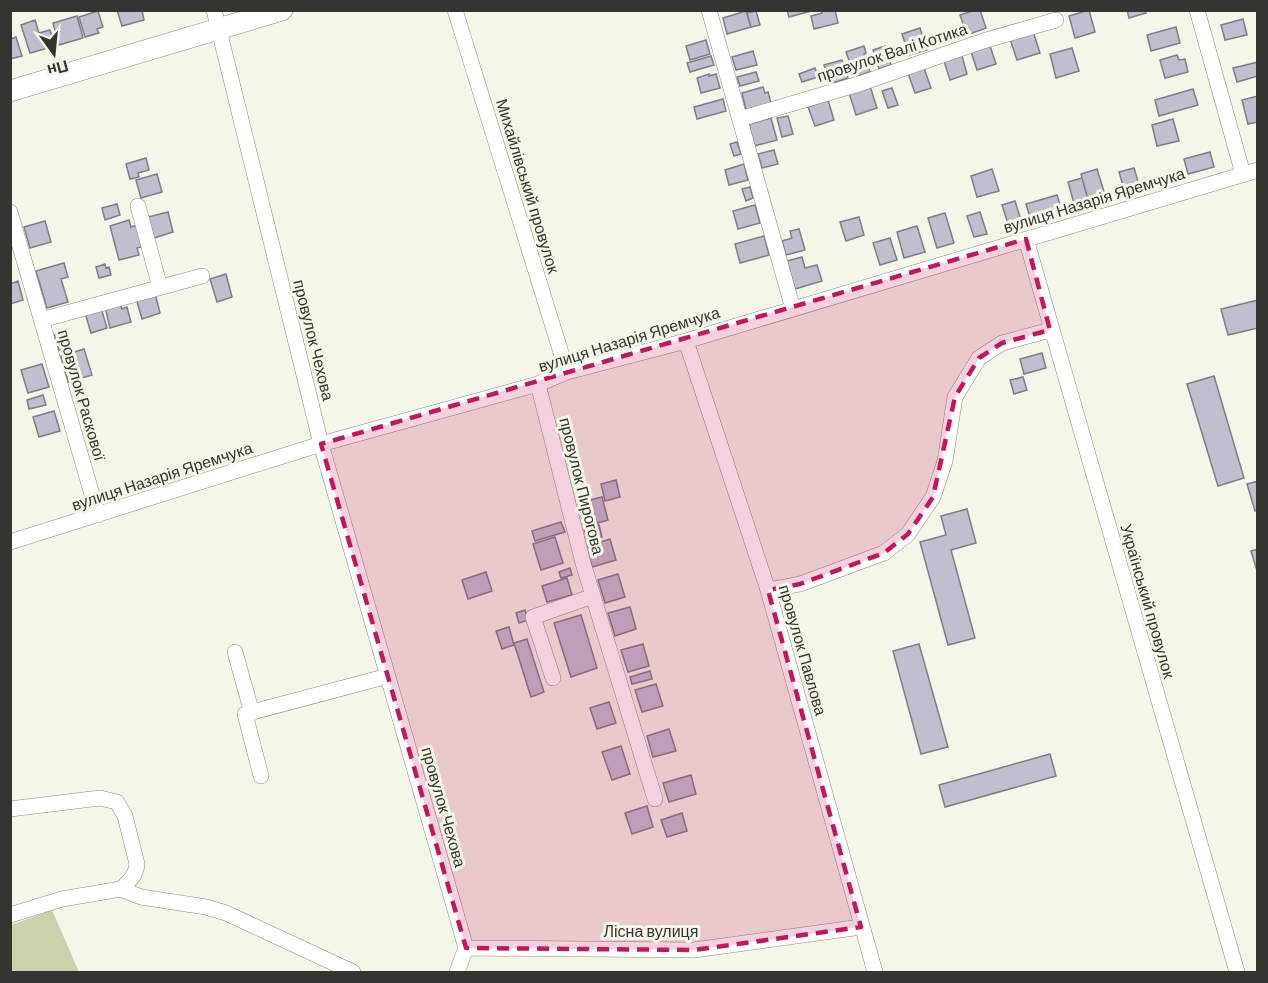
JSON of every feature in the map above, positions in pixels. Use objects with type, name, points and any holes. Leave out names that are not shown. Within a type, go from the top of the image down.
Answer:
[{"type":"main road","points":[[10,91],[217,20],[282,10]]},
{"type":"street","name":"Михайлівський провулок","points":[[455,10],[567,372]]},
{"type":"street","points":[[709,10],[793,309]]},
{"type":"street","points":[[1197,10],[1250,172]]},
{"type":"street","name":"провулок Чехова","points":[[217,20],[321,444],[466,948]]},
{"type":"street","name":"провулок Валі Котика","points":[[740,119],[1056,20]]},
{"type":"street","name":"вулиця Назарія Яремчука","points":[[10,542],[321,444],[538,384],[567,372],[793,309],[1250,172]]},
{"type":"street","points":[[138,206],[160,287]]},
{"type":"street","name":"провулок Раскової","points":[[10,212],[98,515]]},
{"type":"street","name":"Український провулок","points":[[1026,239],[1050,330],[1237,972]]},
{"type":"street","name":"провулок Раскової","points":[[41,320],[202,276]]},
{"type":"street","points":[[768,590],[800,584],[884,553],[908,534],[933,497],[945,461],[956,397],[979,358],[1002,343],[1050,330]]},
{"type":"street","name":"провулок Павлова","points":[[686,340],[768,590],[875,972]]},
{"type":"street","name":"провулок Пирогова","points":[[538,384],[583,563],[655,799]]},
{"type":"street","points":[[553,678],[532,617],[593,596]]},
{"type":"street","points":[[235,652],[252,712]]},
{"type":"street","points":[[261,776],[244,714],[388,676]]},
{"type":"street","points":[[10,809],[100,798],[117,802],[125,816],[137,864],[136,872],[121,889]]},
{"type":"street","points":[[10,915],[62,899],[121,889],[141,897],[206,907],[226,913],[353,972]]},
{"type":"street","name":"Лісна вулиця","points":[[466,948],[694,950],[861,927]]},
{"type":"street","points":[[457,972],[466,948]]},
{"type":"highlighted area","points":[[1026,239],[1050,330],[1002,343],[979,358],[955,397],[933,497],[908,534],[884,553],[800,584],[768,590],[861,927],[694,950],[466,948],[321,444]]},
{"type":"green space","points":[[52,910],[79,972],[11,972],[11,925]]},
{"type":"building","points":[[117,10],[142,10],[144,20],[122,26]]},
{"type":"building","points":[[787,10],[810,10],[811,11],[789,17]]},
{"type":"building","points":[[821,10],[835,10],[838,23],[814,29],[811,16],[822,13]]},
{"type":"building","points":[[980,10],[986,28],[967,35],[960,15]]},
{"type":"building","points":[[1089,10],[1095,32],[1075,38],[1069,16]]},
{"type":"building","points":[[1127,10],[1145,10],[1146,13],[1129,18]]},
{"type":"building","points":[[98,11],[103,27],[97,29],[99,33],[85,37],[79,17]]},
{"type":"building","points":[[746,11],[751,27],[727,34],[723,18]]},
{"type":"building","points":[[756,11],[760,25],[751,27],[747,13]]},
{"type":"building","points":[[77,16],[83,38],[59,45],[53,23]]},
{"type":"building","points":[[1243,19],[1247,35],[1225,40],[1221,25]]},
{"type":"building","points":[[35,20],[39,33],[50,30],[55,46],[30,53],[21,25]]},
{"type":"building","points":[[1176,27],[1180,43],[1151,51],[1147,35]]},
{"type":"building","points":[[920,28],[927,50],[909,55],[902,34]]},
{"type":"building","points":[[1033,31],[1040,53],[1017,60],[1010,39]]},
{"type":"building","points":[[16,37],[22,56],[10,59],[10,39]]},
{"type":"building","points":[[706,40],[710,54],[690,60],[686,46]]},
{"type":"building","points":[[864,46],[870,72],[855,77],[846,52]]},
{"type":"building","points":[[885,46],[891,65],[879,69],[873,50]]},
{"type":"building","points":[[990,46],[996,64],[977,70],[971,52]]},
{"type":"building","points":[[1072,48],[1079,71],[1056,78],[1050,54]]},
{"type":"building","points":[[753,51],[757,65],[736,70],[732,57]]},
{"type":"building","points":[[1177,55],[1179,60],[1185,59],[1188,72],[1165,78],[1160,60]]},
{"type":"building","points":[[711,56],[714,65],[690,72],[687,63]]},
{"type":"building","points":[[962,56],[967,74],[950,80],[944,61]]},
{"type":"building","points":[[842,60],[848,78],[830,84],[824,65]]},
{"type":"building","points":[[1258,62],[1258,76],[1237,82],[1233,68]]},
{"type":"building","points":[[815,68],[818,77],[802,82],[799,74]]},
{"type":"building","points":[[924,68],[931,88],[915,93],[908,73]]},
{"type":"building","points":[[756,72],[759,81],[740,86],[737,77]]},
{"type":"building","points":[[709,74],[709,76],[716,74],[720,88],[701,93],[697,78]]},
{"type":"building","points":[[870,86],[877,108],[856,115],[849,93]]},
{"type":"building","points":[[763,87],[765,93],[768,92],[771,103],[746,110],[742,93]]},
{"type":"building","points":[[892,88],[898,105],[888,108],[882,91]]},
{"type":"building","points":[[1193,89],[1198,105],[1159,116],[1155,100]]},
{"type":"building","points":[[1258,96],[1258,122],[1248,124],[1242,100]]},
{"type":"building","points":[[723,99],[726,111],[697,119],[694,107]]},
{"type":"building","points":[[828,100],[834,120],[815,126],[808,107]]},
{"type":"building","points":[[788,116],[793,134],[782,137],[777,118]]},
{"type":"building","points":[[771,118],[777,140],[754,146],[749,124]]},
{"type":"building","points":[[1173,119],[1179,141],[1157,146],[1152,125]]},
{"type":"building","points":[[737,142],[741,154],[734,156],[730,144]]},
{"type":"building","points":[[774,150],[778,164],[762,168],[758,154]]},
{"type":"building","points":[[1210,152],[1214,167],[1188,174],[1184,159]]},
{"type":"building","points":[[146,158],[149,170],[138,173],[139,177],[130,179],[126,164]]},
{"type":"building","points":[[744,164],[748,180],[729,185],[725,170]]},
{"type":"building","points":[[1134,168],[1140,188],[1125,192],[1119,172]]},
{"type":"building","points":[[992,169],[999,191],[977,197],[971,176]]},
{"type":"building","points":[[1097,169],[1106,198],[1089,203],[1081,174]]},
{"type":"building","points":[[157,174],[162,192],[141,198],[136,180]]},
{"type":"building","points":[[1082,178],[1089,203],[1075,207],[1068,182]]},
{"type":"building","points":[[750,187],[753,198],[746,201],[742,189]]},
{"type":"building","points":[[1057,195],[1062,211],[1031,221],[1026,204]]},
{"type":"building","points":[[1015,201],[1022,223],[1009,227],[1002,205]]},
{"type":"building","points":[[117,204],[120,215],[105,220],[102,208]]},
{"type":"building","points":[[755,205],[760,223],[738,229],[733,211]]},
{"type":"building","points":[[168,212],[173,232],[154,238],[148,217]]},
{"type":"building","points":[[980,212],[987,234],[974,237],[967,216]]},
{"type":"building","points":[[945,213],[954,243],[937,248],[928,218]]},
{"type":"building","points":[[859,217],[864,235],[846,241],[840,222]]},
{"type":"building","points":[[129,220],[131,227],[137,225],[142,247],[137,248],[139,255],[119,260],[110,226]]},
{"type":"building","points":[[45,221],[51,242],[30,248],[24,227]]},
{"type":"building","points":[[917,226],[925,252],[904,258],[897,232]]},
{"type":"building","points":[[799,229],[805,250],[786,255],[782,241],[792,238],[790,231]]},
{"type":"building","points":[[764,236],[769,255],[740,263],[735,244]]},
{"type":"building","points":[[890,238],[897,260],[880,265],[873,243]]},
{"type":"building","points":[[802,257],[805,268],[817,265],[822,281],[795,289],[787,261]]},
{"type":"building","points":[[64,263],[68,277],[61,279],[68,302],[47,308],[36,271]]},
{"type":"building","points":[[105,264],[106,268],[109,267],[111,275],[99,278],[96,267]]},
{"type":"building","points":[[226,274],[232,297],[217,302],[210,279]]},
{"type":"building","points":[[18,281],[23,300],[10,304],[10,284]]},
{"type":"building","points":[[155,293],[160,313],[142,319],[136,298]]},
{"type":"building","points":[[1258,300],[1258,328],[1228,335],[1221,309]]},
{"type":"building","points":[[120,303],[122,309],[127,307],[131,322],[110,328],[105,307]]},
{"type":"building","points":[[101,308],[107,328],[91,333],[85,313]]},
{"type":"building","points":[[65,332],[70,347],[59,350],[54,335]]},
{"type":"building","points":[[84,349],[92,375],[68,382],[61,356]]},
{"type":"building","points":[[1042,353],[1046,368],[1024,374],[1020,359]]},
{"type":"building","points":[[42,364],[49,387],[28,393],[21,370]]},
{"type":"building","points":[[1214,376],[1244,478],[1218,486],[1187,384]]},
{"type":"building","points":[[1023,377],[1027,390],[1014,394],[1010,380]]},
{"type":"building","points":[[43,395],[46,405],[29,409],[27,400]]},
{"type":"building","points":[[54,411],[60,431],[39,437],[33,417]]},
{"type":"building","points":[[616,480],[620,497],[605,501],[601,484]]},
{"type":"building","points":[[1258,481],[1258,510],[1255,511],[1247,484]]},
{"type":"building","points":[[602,497],[608,520],[584,527],[578,503]]},
{"type":"building","points":[[967,509],[976,543],[951,550],[975,638],[948,645],[920,542],[946,535],[941,516]]},
{"type":"building","points":[[561,522],[565,532],[535,541],[532,531]]},
{"type":"building","points":[[599,525],[602,537],[587,540],[584,529]]},
{"type":"building","points":[[555,537],[563,563],[541,570],[533,544]]},
{"type":"building","points":[[610,539],[616,560],[592,567],[586,547]]},
{"type":"building","points":[[1258,549],[1258,574],[1251,551]]},
{"type":"building","points":[[570,568],[572,575],[561,578],[559,572]]},
{"type":"building","points":[[486,572],[492,591],[468,599],[462,580]]},
{"type":"building","points":[[618,574],[625,597],[605,603],[598,580]]},
{"type":"building","points":[[567,578],[572,595],[547,602],[542,586]]},
{"type":"building","points":[[630,607],[636,629],[615,636],[608,613]]},
{"type":"building","points":[[525,610],[528,620],[519,623],[516,613]]},
{"type":"building","points":[[581,615],[597,668],[571,677],[554,623]]},
{"type":"building","points":[[509,627],[514,645],[502,649],[496,631]]},
{"type":"building","points":[[527,639],[544,692],[531,697],[514,643]]},
{"type":"building","points":[[643,644],[649,666],[628,672],[621,650]]},
{"type":"building","points":[[919,644],[948,747],[921,754],[893,651]]},
{"type":"building","points":[[650,671],[652,679],[632,684],[630,677]]},
{"type":"building","points":[[656,684],[663,706],[642,712],[635,690]]},
{"type":"building","points":[[609,702],[616,723],[597,729],[590,708]]},
{"type":"building","points":[[669,729],[676,751],[653,757],[647,736]]},
{"type":"building","points":[[621,746],[630,774],[612,780],[602,752]]},
{"type":"building","points":[[1050,754],[1056,776],[945,807],[939,785]]},
{"type":"building","points":[[691,775],[696,794],[669,802],[663,783]]},
{"type":"building","points":[[647,806],[653,827],[632,834],[625,813]]},
{"type":"building","points":[[682,813],[687,831],[667,837],[661,820]]}]
